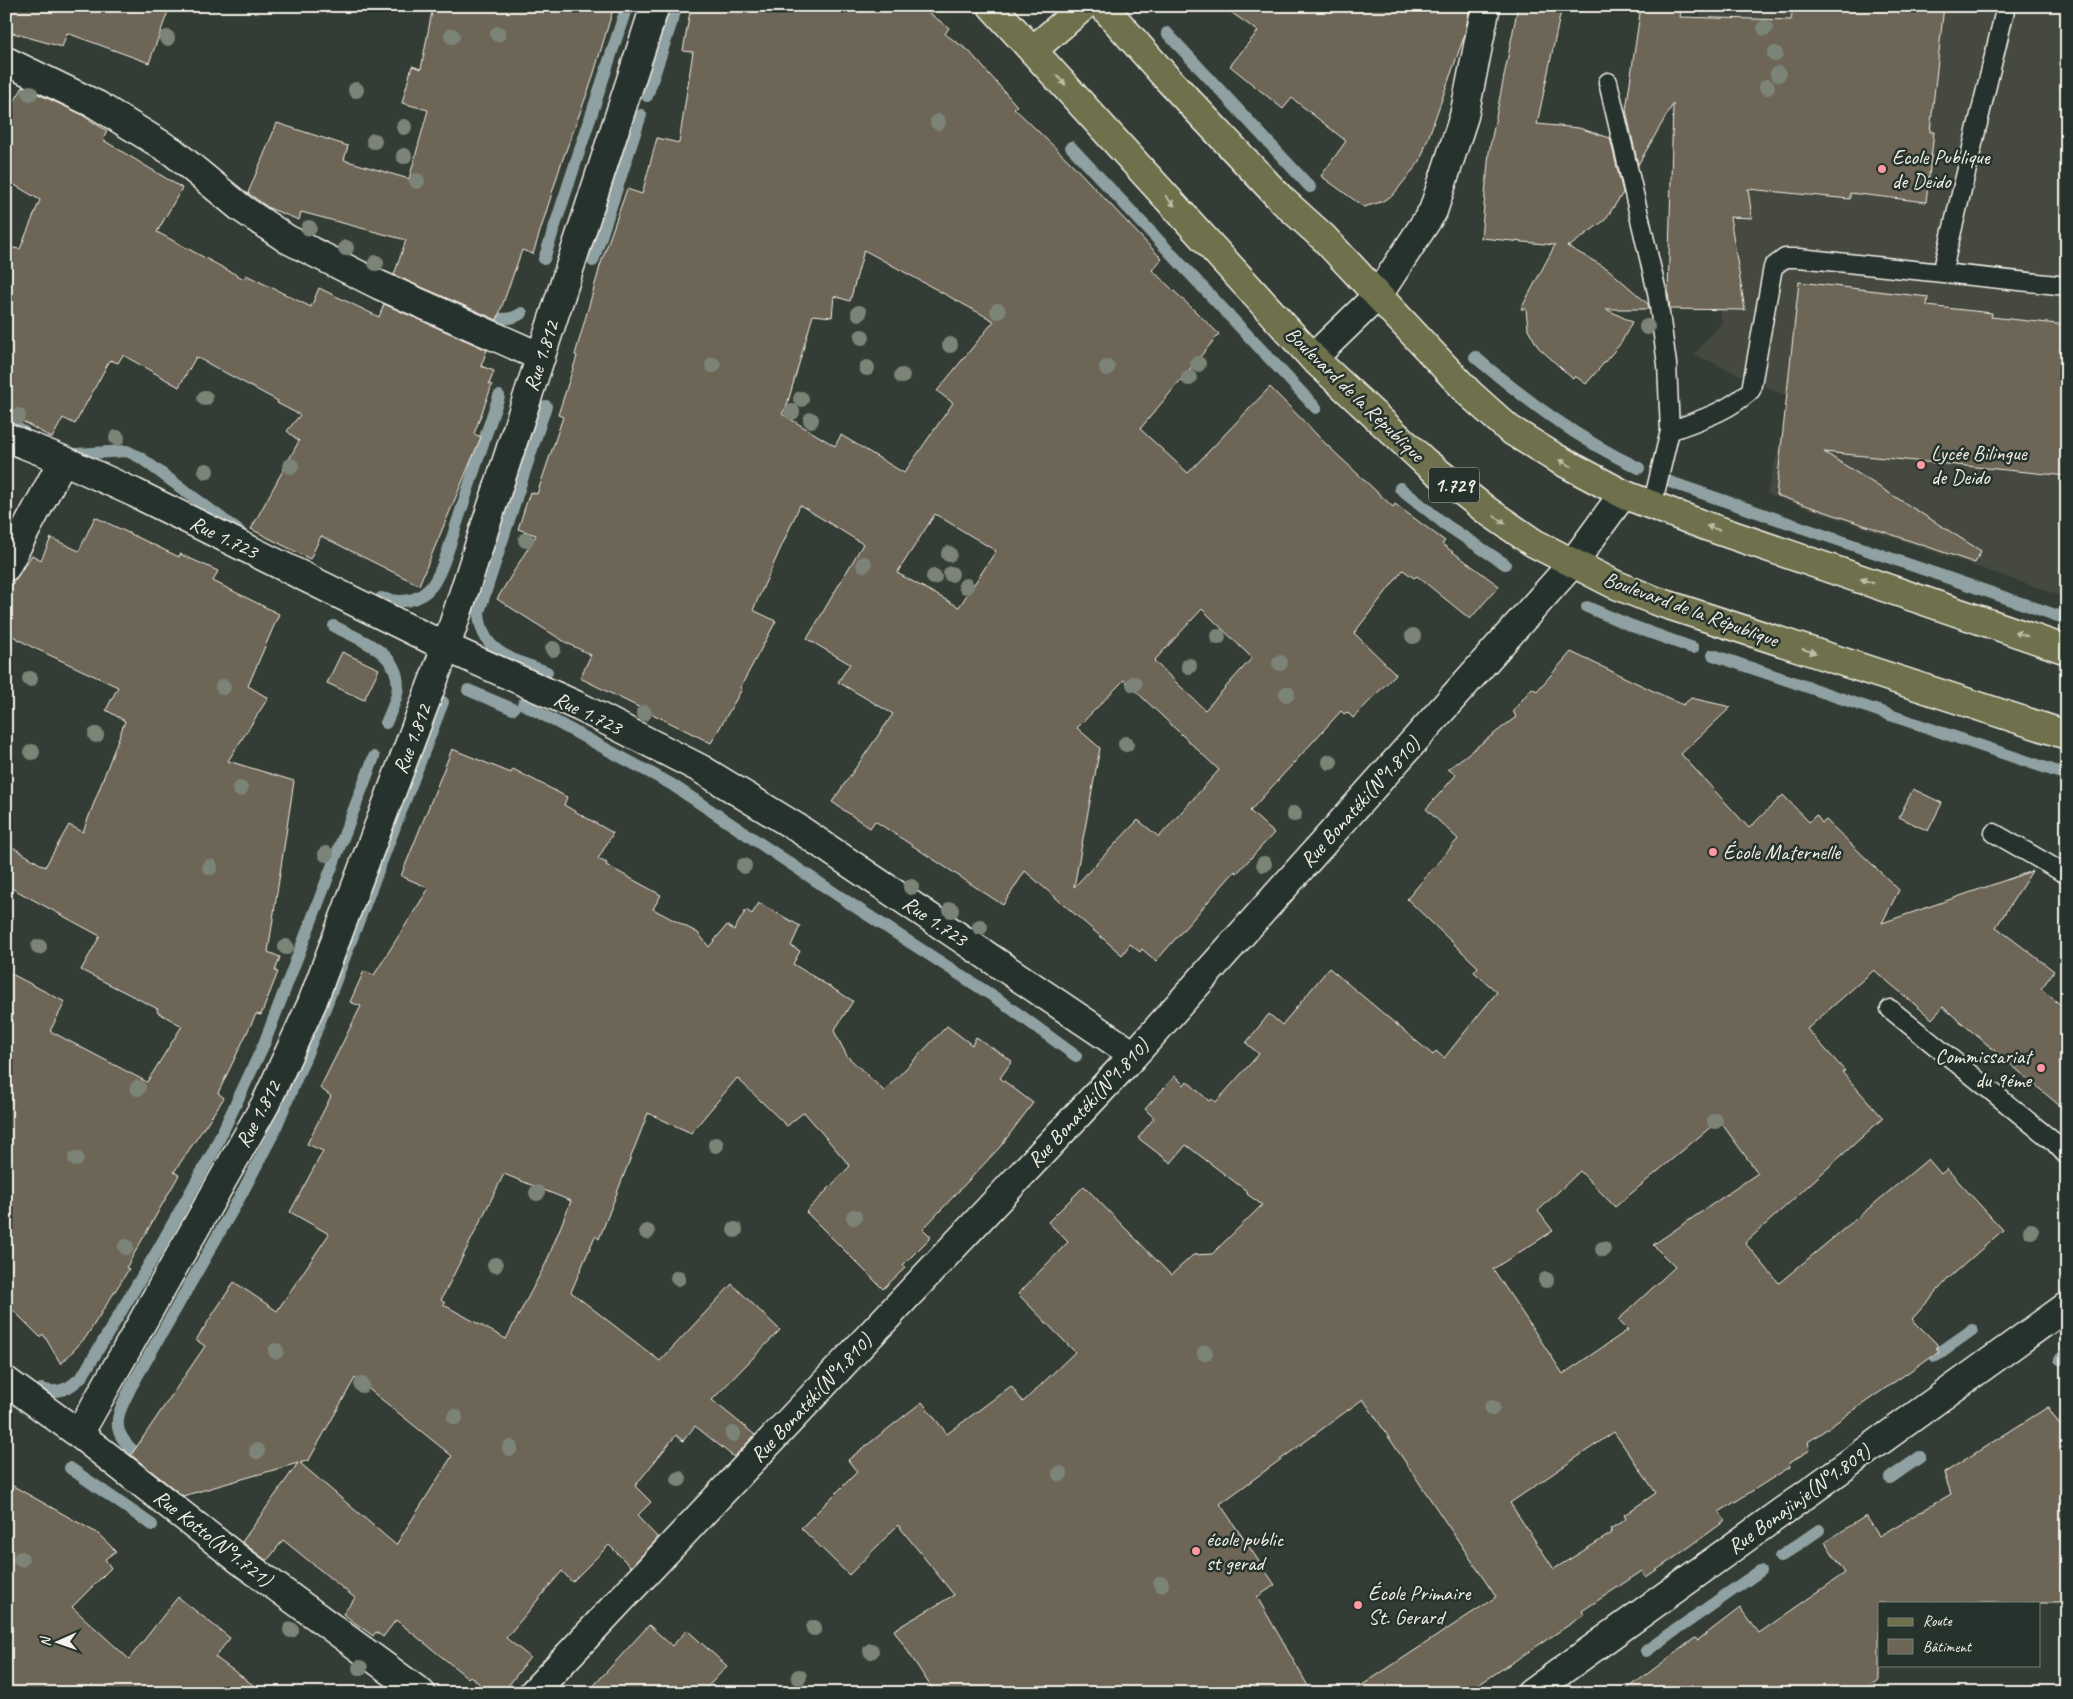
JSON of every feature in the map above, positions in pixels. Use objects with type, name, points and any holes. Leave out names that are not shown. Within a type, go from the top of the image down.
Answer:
[{"type":"main road","name":"Boulevard de la République","points":[[992,6],[1313,358],[1425,462],[1486,510],[1534,543],[1614,584],[1656,601],[2067,735]]},
{"type":"main road","points":[[1033,50],[1084,6]]},
{"type":"main road","points":[[1103,6],[1165,76],[1282,200],[1324,238],[1470,394],[1509,429],[1554,458],[1623,494],[1652,506],[2067,650]]},
{"type":"street","name":"Rue 1.812","points":[[79,1434],[266,1102],[312,1003],[446,647],[655,6]]},
{"type":"street","points":[[1313,358],[1378,295],[1432,211],[1464,116],[1486,6]]},
{"type":"street","points":[[6,61],[97,106],[173,152],[241,208],[287,239],[379,285],[540,357]]},
{"type":"street","name":"Rue 1.723","points":[[6,437],[135,493],[446,647],[580,707],[701,769],[800,829],[1134,1055]]},
{"type":"street","points":[[6,567],[62,460]]},
{"type":"street","name":"Rue Bonatéki(N°1.810)","points":[[534,1693],[1134,1055],[1572,564],[1623,494]]},
{"type":"street","name":"Rue Bonajinje(N°1.809)","points":[[1531,1693],[2067,1306]]},
{"type":"street","name":"Rue Kotto(N°1.721)","points":[[6,1381],[79,1434],[241,1562],[421,1693]]},
{"type":"lane","points":[[1942,273],[2006,6]]},
{"type":"lane","points":[[1608,82],[1657,292],[1667,364],[1670,431],[1652,506]]},
{"type":"lane","points":[[1670,431],[1718,413],[1740,401],[1751,390],[1773,267],[1785,258],[2067,286]]},
{"type":"lane","points":[[1994,832],[2067,875]]},
{"type":"lane","points":[[1890,1009],[2054,1142],[2067,1156]]},
{"type":"shaded area","name":"Ecole Publique de Deido","points":[[1701,6],[2067,6],[2067,598],[1767,494],[1791,398],[1694,354],[1722,322],[1699,216],[1694,122]]},
{"type":"building","points":[[6,6],[170,6],[149,63],[67,33],[62,47],[6,31]]},
{"type":"building","points":[[433,6],[614,6],[591,83],[561,164],[533,254],[522,250],[497,320],[394,275],[406,240],[301,212],[299,220],[269,208],[248,193],[277,123],[348,146],[344,160],[409,179],[428,110],[402,103],[412,66],[421,69]]},
{"type":"building","points":[[691,6],[920,6],[949,28],[945,34],[969,51],[1017,106],[1014,108],[1071,163],[1162,259],[1152,270],[1219,334],[1140,429],[1188,473],[1270,387],[1327,445],[1393,507],[1395,504],[1445,541],[1442,544],[1499,586],[1470,619],[1417,576],[1414,578],[1403,570],[1354,633],[1396,674],[1353,718],[1347,712],[1344,714],[1341,711],[1250,811],[1274,833],[1237,873],[1235,871],[1156,961],[1142,949],[1140,952],[1130,944],[1122,955],[1025,871],[1003,905],[875,821],[870,828],[832,802],[893,714],[838,682],[850,664],[807,639],[863,544],[800,505],[753,610],[776,621],[740,688],[742,689],[711,743],[580,678],[591,655],[565,642],[497,599],[536,535],[518,529],[530,492],[537,494],[563,417],[558,415],[577,356],[575,355],[601,263],[627,189],[642,194],[657,138],[679,143],[693,52],[683,51]],"holes":[[[864,250],[994,321],[937,391],[953,403],[904,473],[841,435],[835,446],[782,414],[787,405],[813,315],[832,317],[834,296],[850,301]],[[935,514],[996,551],[959,607],[897,573]],[[1202,609],[1252,658],[1205,710],[1154,661]],[[1124,680],[1219,770],[1159,837],[1138,820],[1074,887],[1100,748],[1077,728]]]},
{"type":"building","points":[[1222,6],[1470,6],[1465,34],[1420,161],[1393,195],[1381,202],[1364,207],[1321,176],[1346,141],[1292,98],[1283,109],[1230,66],[1258,31]]},
{"type":"building","points":[[1518,6],[1562,6],[1537,124],[1579,128],[1610,138],[1623,193],[1605,220],[1570,246],[1567,246],[1608,269],[1648,304],[1649,309],[1606,309],[1632,322],[1621,343],[1586,384],[1575,376],[1573,379],[1538,347],[1528,329],[1526,309],[1521,309],[1555,245],[1481,238],[1489,152]]},
{"type":"building","points":[[1641,6],[1682,6],[1680,17],[1791,20],[1793,6],[1944,6],[1930,132],[1934,132],[1926,202],[1850,193],[1850,199],[1748,189],[1752,218],[1730,217],[1745,310],[1670,309],[1668,294],[1673,104],[1638,165],[1626,110]]},
{"type":"building","points":[[23,87],[79,113],[107,131],[103,140],[182,188],[157,232],[244,279],[246,275],[311,307],[319,288],[379,317],[384,304],[487,350],[481,366],[494,371],[489,384],[492,385],[474,434],[481,437],[419,585],[321,536],[310,559],[251,529],[299,441],[287,431],[300,415],[277,403],[278,401],[196,357],[179,387],[123,355],[118,363],[110,360],[75,424],[63,418],[52,438],[6,412],[6,247],[20,249],[40,200],[6,180],[6,115]]},
{"type":"building","name":"Lycée Bilingue de Deido","points":[[1799,282],[1928,297],[1927,306],[1992,313],[1991,317],[2067,325],[2067,476],[1824,452],[1981,551],[1975,563],[1776,495]]},
{"type":"building","points":[[95,517],[179,557],[180,554],[218,571],[213,581],[279,614],[248,686],[268,698],[228,761],[294,781],[268,952],[280,957],[275,971],[278,972],[261,1015],[256,1014],[218,1093],[224,1098],[174,1172],[179,1175],[126,1268],[129,1269],[86,1337],[61,1364],[43,1334],[40,1337],[6,1303],[6,971],[65,1002],[50,1031],[147,1082],[182,1026],[157,1012],[158,1009],[81,970],[100,936],[6,885],[6,843],[45,867],[69,825],[83,832],[125,721],[106,710],[118,687],[30,646],[6,632],[6,593],[32,555],[41,560],[51,538],[79,551]]},
{"type":"building","points":[[342,652],[379,669],[364,700],[327,683]]},
{"type":"building","points":[[1571,652],[1683,705],[1691,698],[1731,707],[1681,754],[1749,828],[1783,795],[1809,822],[1816,815],[1822,823],[1826,820],[1899,890],[1882,923],[2032,871],[1996,927],[2054,971],[2041,989],[2067,1010],[2067,1112],[1943,1007],[1932,1019],[1874,970],[1807,1029],[1845,1071],[1842,1072],[1883,1118],[1745,1243],[1779,1283],[1928,1159],[1941,1174],[1947,1169],[2003,1230],[1948,1279],[1912,1319],[1939,1346],[1936,1348],[1939,1351],[1808,1442],[1810,1450],[1789,1463],[1790,1467],[1719,1512],[1725,1521],[1674,1558],[1646,1577],[1642,1571],[1582,1611],[1584,1615],[1466,1693],[1350,1693],[1496,1597],[1363,1399],[1220,1504],[1275,1585],[1257,1597],[1312,1693],[935,1693],[894,1630],[954,1595],[898,1525],[849,1575],[801,1528],[857,1472],[848,1460],[922,1402],[947,1434],[1011,1386],[1023,1402],[1075,1352],[1018,1294],[1068,1242],[1048,1222],[1084,1186],[1171,1275],[1193,1255],[1212,1254],[1262,1205],[1247,1194],[1248,1192],[1186,1145],[1171,1163],[1138,1138],[1154,1118],[1145,1109],[1175,1076],[1184,1085],[1187,1081],[1209,1101],[1211,1099],[1216,1102],[1259,1054],[1246,1043],[1269,1014],[1282,1025],[1329,968],[1433,1055],[1436,1051],[1444,1058],[1497,992],[1474,972],[1478,967],[1407,899],[1458,839],[1426,809],[1456,775],[1448,769],[1516,717],[1513,711],[1532,688],[1537,691]],"holes":[[[1719,1120],[1758,1173],[1653,1245],[1675,1267],[1618,1320],[1628,1330],[1563,1374],[1493,1269],[1553,1231],[1538,1211],[1580,1171],[1615,1207]],[[1614,1432],[1656,1493],[1624,1515],[1626,1519],[1610,1529],[1612,1533],[1554,1569],[1510,1503]]]},
{"type":"building","points":[[452,749],[511,773],[513,769],[567,797],[564,805],[613,833],[598,859],[661,895],[653,909],[698,933],[709,947],[727,925],[734,930],[746,910],[752,914],[759,903],[800,926],[791,946],[800,951],[793,964],[853,1001],[834,1031],[847,1056],[884,1091],[947,1026],[972,1045],[976,1037],[1012,1061],[1000,1078],[1033,1103],[1000,1147],[923,1229],[931,1237],[903,1265],[905,1268],[883,1289],[806,1212],[850,1166],[804,1112],[787,1126],[737,1078],[691,1133],[648,1113],[599,1239],[595,1236],[571,1292],[660,1361],[732,1284],[780,1330],[712,1400],[755,1435],[734,1457],[695,1426],[683,1441],[676,1435],[635,1486],[651,1502],[637,1516],[658,1538],[631,1567],[609,1545],[572,1582],[562,1571],[506,1638],[530,1657],[503,1693],[490,1693],[470,1676],[468,1678],[396,1620],[383,1637],[376,1632],[373,1636],[343,1614],[355,1598],[283,1540],[267,1561],[242,1542],[298,1463],[183,1496],[131,1455],[205,1346],[196,1340],[234,1282],[277,1311],[329,1234],[290,1212],[323,1151],[307,1144],[331,1096],[320,1088],[361,1006],[350,1002],[364,971],[374,975],[429,888],[401,876]],"holes":[[[504,1174],[571,1201],[546,1263],[506,1339],[444,1305],[445,1303],[441,1300]],[[355,1378],[452,1456],[396,1545],[300,1463],[309,1460]]]},
{"type":"building","points":[[1913,789],[1942,803],[1928,831],[1899,817]]},
{"type":"building","points":[[2048,1407],[2067,1436],[2067,1603],[1878,1602],[1879,1680],[1860,1693],[1622,1693],[1695,1638],[1698,1640],[1740,1608],[1759,1633],[1845,1573],[1825,1542],[1866,1516],[1879,1536],[1951,1494],[1944,1473]]},
{"type":"building","points":[[6,1482],[97,1533],[116,1551],[105,1559],[111,1568],[72,1607],[129,1659],[178,1597],[230,1638],[215,1657],[264,1693],[17,1693],[6,1682]]},
{"type":"building","points":[[649,1625],[672,1646],[687,1630],[727,1666],[702,1693],[587,1693]]},
{"type":"waterway","points":[[544,259],[627,6]]},
{"type":"waterway","points":[[647,96],[677,6]]},
{"type":"waterway","points":[[1167,33],[1310,187]]},
{"type":"waterway","points":[[593,261],[641,115]]},
{"type":"waterway","points":[[1071,147],[1316,408]]},
{"type":"waterway","points":[[460,308],[499,319],[515,317],[522,313]]},
{"type":"waterway","points":[[1475,357],[1553,418],[1616,457],[1639,468]]},
{"type":"waterway","points":[[381,598],[394,601],[412,600],[423,594],[433,585],[442,568],[499,396]]},
{"type":"waterway","points":[[546,406],[479,612],[481,626],[492,646],[511,658],[547,672]]},
{"type":"waterway","points":[[6,422],[24,432]]},
{"type":"waterway","points":[[67,452],[76,454],[127,451],[141,458],[240,532]]},
{"type":"waterway","points":[[1667,481],[2067,619]]},
{"type":"waterway","points":[[1400,488],[1446,525],[1505,564]]},
{"type":"waterway","points":[[1587,607],[1693,648]]},
{"type":"waterway","points":[[334,626],[369,644],[388,659],[394,668],[397,680],[397,694],[386,723]]},
{"type":"waterway","points":[[1713,655],[2067,775]]},
{"type":"waterway","points":[[468,690],[513,709]]},
{"type":"waterway","points":[[136,1453],[127,1445],[118,1429],[119,1414],[122,1406],[241,1195],[274,1132],[315,1034],[443,702]]},
{"type":"waterway","points":[[523,704],[671,784],[1002,1002],[1076,1056]]},
{"type":"waterway","points":[[41,1389],[59,1391],[74,1384],[83,1375],[159,1248],[213,1152],[264,1044],[374,757]]},
{"type":"waterway","points":[[1935,1356],[1972,1330]]},
{"type":"waterway","points":[[2060,1359],[2067,1355]]},
{"type":"waterway","points":[[1890,1478],[1920,1457]]},
{"type":"waterway","points":[[70,1468],[152,1525]]},
{"type":"waterway","points":[[1780,1557],[1819,1530]]},
{"type":"waterway","points":[[1646,1651],[1760,1571]]},
{"type":"place","name":"Ecole Publique de Deido","points":[[1882,169]]},
{"type":"place","name":"Lycée Bilingue de Deido","points":[[1921,465]]},
{"type":"place","name":"École Maternelle","points":[[1713,852]]},
{"type":"place","name":"Commissariat du 9éme","points":[[2041,1068]]},
{"type":"place","name":"école public st gerad","points":[[1196,1551]]},
{"type":"place","name":"École Primaire St. Gerard","points":[[1358,1605]]}]
